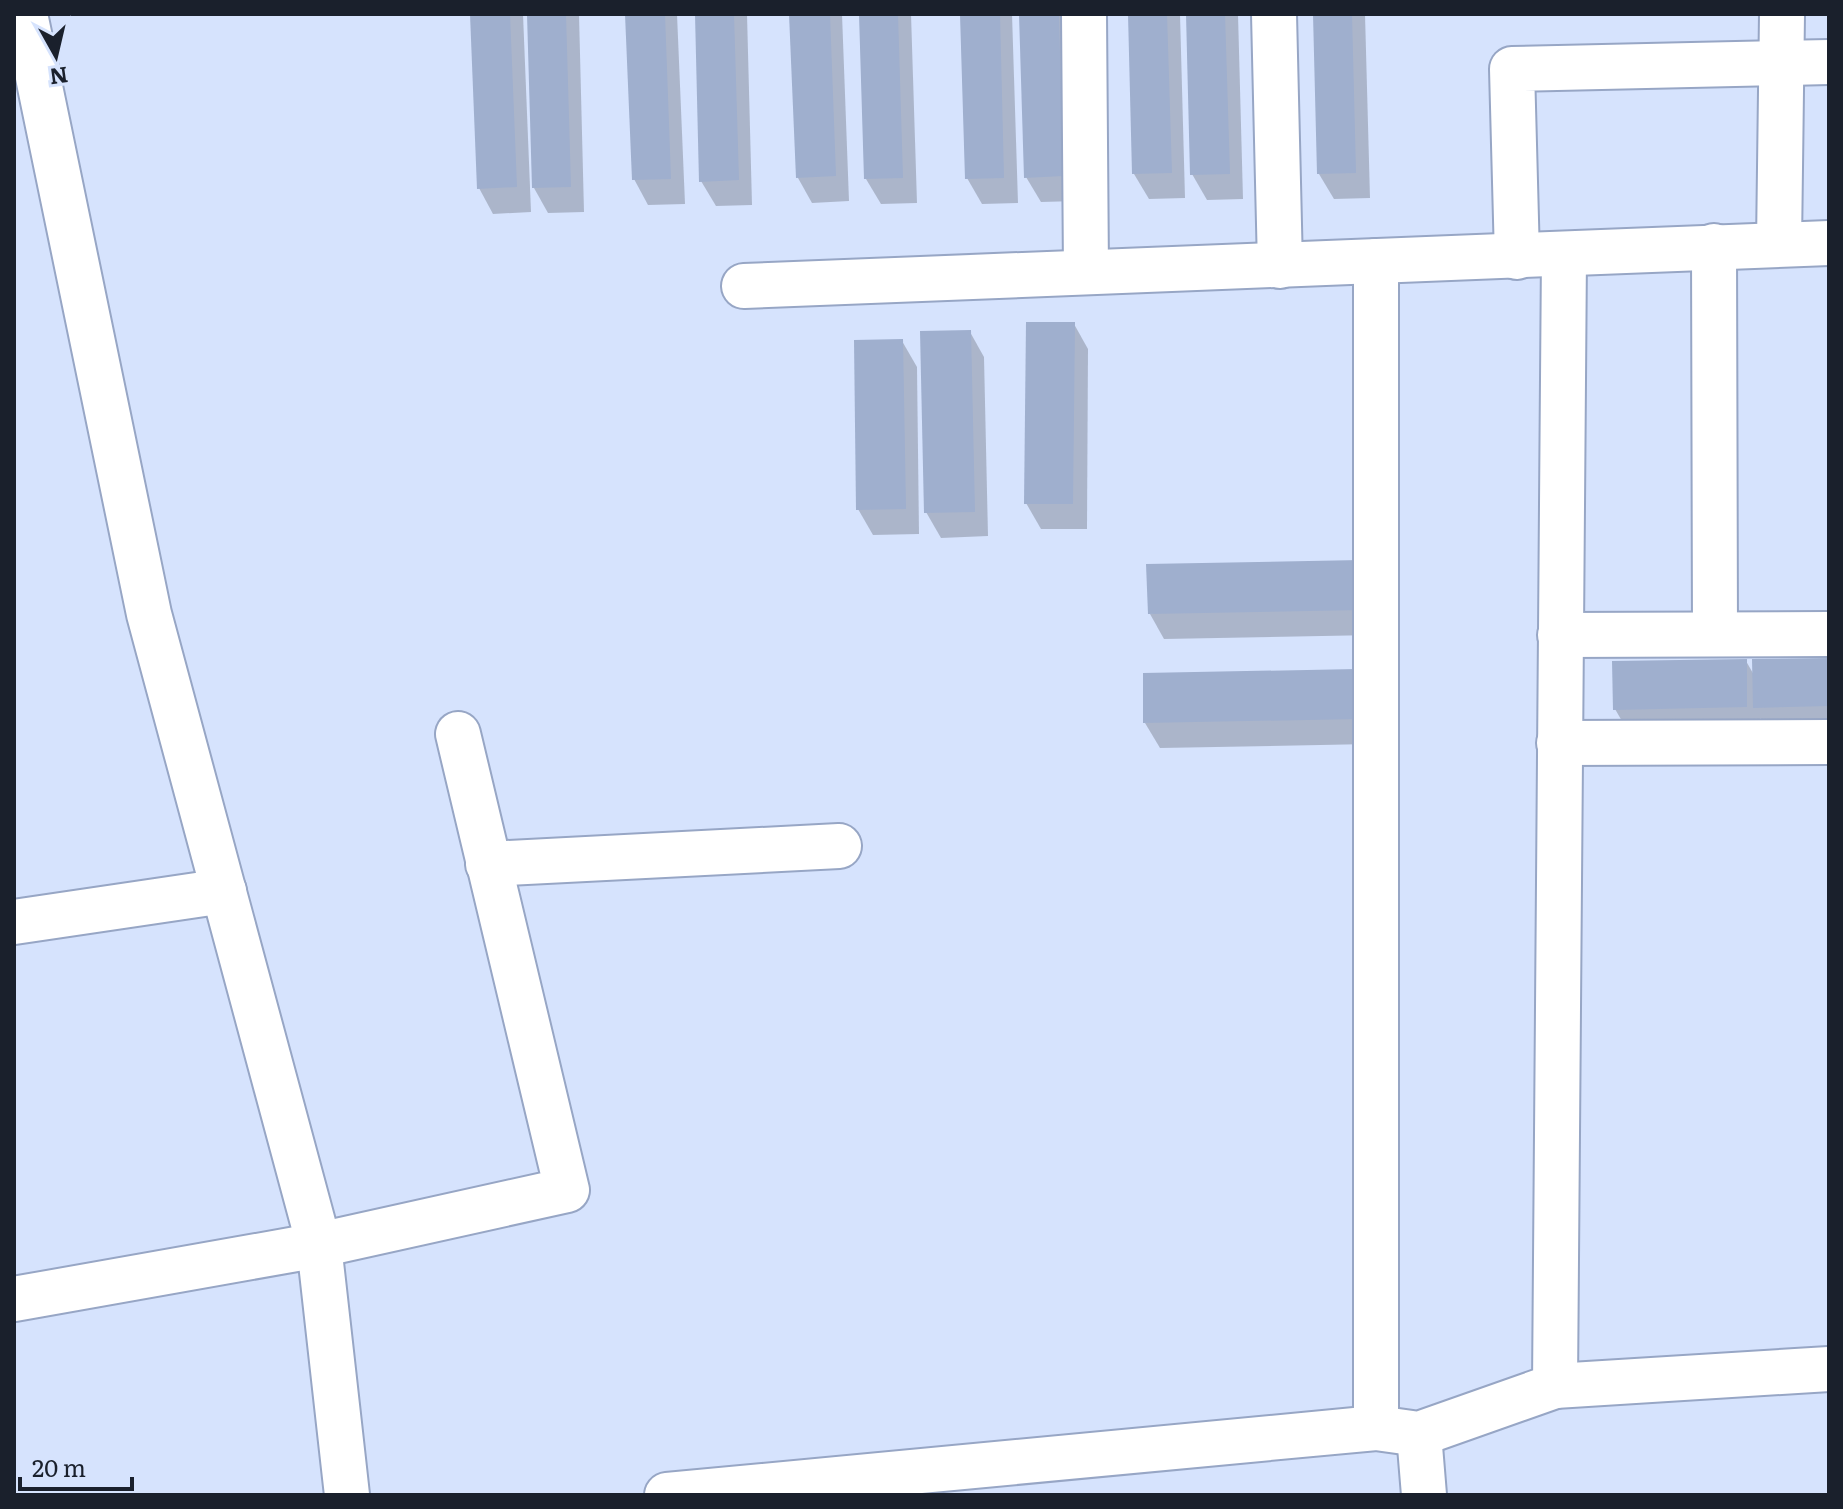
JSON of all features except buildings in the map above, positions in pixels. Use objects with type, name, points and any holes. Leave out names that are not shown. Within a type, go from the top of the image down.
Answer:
[{"type":"street","points":[[25,14],[149,614],[319,1245],[347,1495]]},
{"type":"street","points":[[1084,14],[1086,272]]},
{"type":"street","points":[[1274,14],[1280,266]]},
{"type":"street","points":[[1779,244],[1782,14]]},
{"type":"street","points":[[1517,257],[1512,69],[1829,62]]},
{"type":"street","points":[[744,286],[1829,243]]},
{"type":"street","points":[[1714,246],[1715,634]]},
{"type":"street","points":[[1555,1386],[1564,254]]},
{"type":"street","points":[[1376,261],[1376,1428]]},
{"type":"street","points":[[1560,635],[1829,634]]},
{"type":"street","points":[[14,1299],[319,1245],[567,1190],[458,734]]},
{"type":"street","points":[[1559,743],[1829,742]]},
{"type":"street","points":[[488,864],[839,846]]},
{"type":"street","points":[[14,922],[224,891]]},
{"type":"street","points":[[667,1495],[1376,1428],[1419,1434],[1555,1386],[1829,1369]]},
{"type":"street","points":[[1419,1434],[1424,1495]]}]
